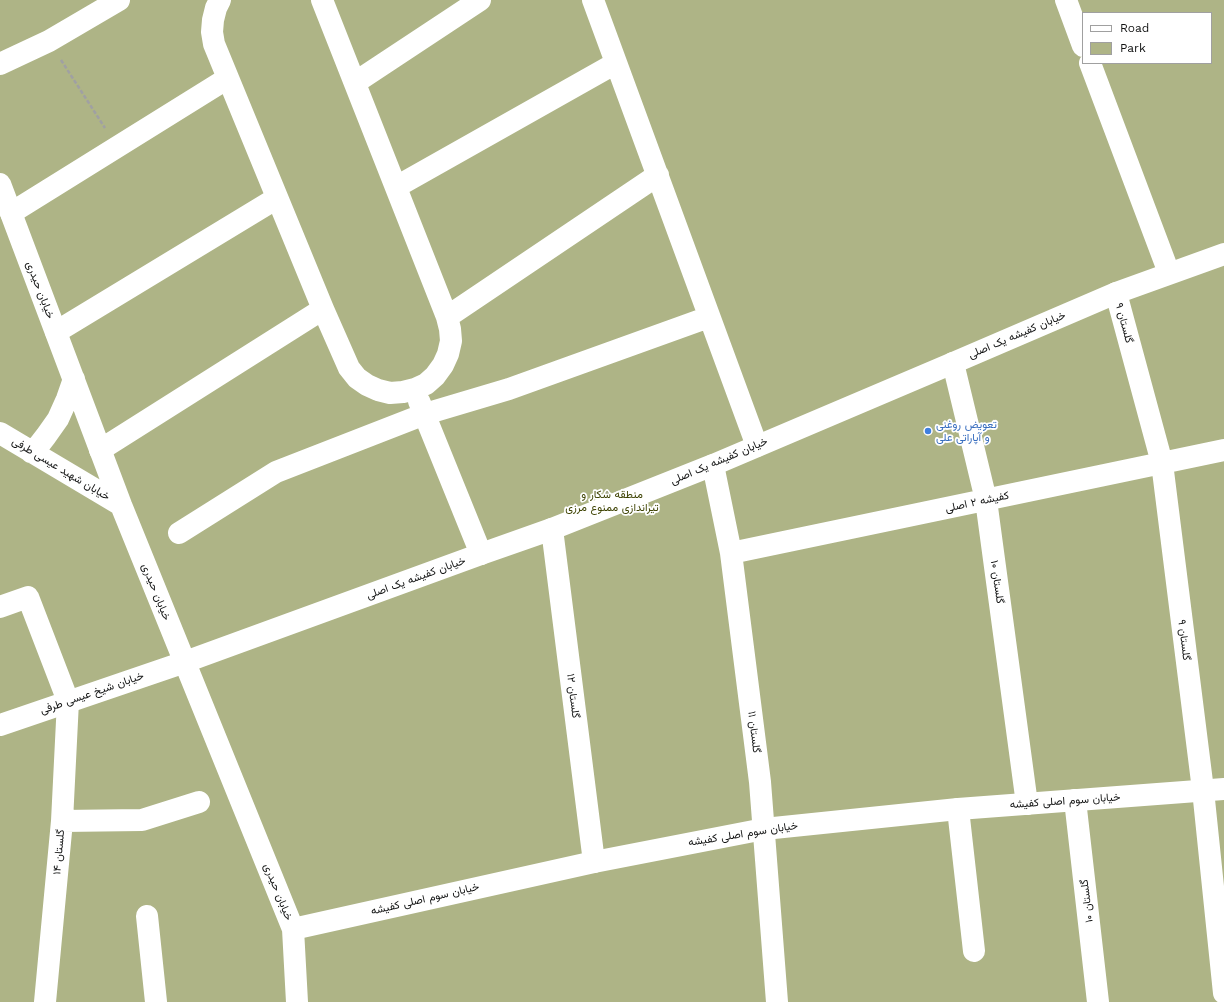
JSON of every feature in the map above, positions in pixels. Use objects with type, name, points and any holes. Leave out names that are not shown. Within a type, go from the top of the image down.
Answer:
[{"type":"street","points":[[0,64],[48,41],[119,0]]},
{"type":"street","points":[[220,0],[213,20],[212,32],[214,44],[323,308],[350,368],[357,378],[367,385],[384,391],[403,392],[426,384],[436,376],[448,354],[451,341],[450,329],[447,317],[356,82],[322,0]]},
{"type":"street","points":[[356,82],[480,0]]},
{"type":"street","points":[[593,0],[757,446]]},
{"type":"street","points":[[1066,0],[1082,43]]},
{"type":"street","points":[[396,186],[616,63]]},
{"type":"street","points":[[1090,64],[1170,273]]},
{"type":"street","points":[[11,213],[228,78]]},
{"type":"street","points":[[447,317],[658,175]]},
{"type":"street","name":"خیابان حیدری","points":[[0,184],[121,505],[293,929],[297,1002]]},
{"type":"street","points":[[56,332],[277,198]]},
{"type":"street","name":"خیابان کفیشه یک اصلی","points":[[185,662],[552,529],[757,446],[1116,293],[1224,254]]},
{"type":"street","name":"گلستان ۹","points":[[1116,293],[1162,463],[1213,790],[1224,993]]},
{"type":"street","points":[[100,450],[323,308]]},
{"type":"street","points":[[179,533],[276,472],[425,414],[509,389],[710,317]]},
{"type":"street","name":"گلستان ۱۰","points":[[953,363],[986,500],[1027,804]]},
{"type":"street","points":[[31,452],[46,436],[58,419],[74,379]]},
{"type":"street","points":[[415,389],[480,554]]},
{"type":"street","name":"خیابان شهید عیسی طرفی","points":[[0,433],[121,505]]},
{"type":"street","name":"کفیشه ۲ اصلی","points":[[731,553],[1224,450]]},
{"type":"street","name":"گلستان ۱۱","points":[[713,464],[731,553],[760,782],[777,1002]]},
{"type":"street","name":"گلستان ۱۲","points":[[552,529],[594,862]]},
{"type":"street","points":[[0,607],[28,597],[68,701]]},
{"type":"street","name":"خیابان شیخ عیسی طرفی","points":[[0,725],[185,662]]},
{"type":"street","name":"گلستان ۱۴","points":[[45,1002],[62,821],[68,701]]},
{"type":"street","name":"خیابان سوم اصلی کفیشه","points":[[293,929],[594,862],[764,828],[958,809],[1213,790]]},
{"type":"street","name":"گلستان ۱۰","points":[[1075,800],[1098,1002]]},
{"type":"street","points":[[62,821],[142,820],[199,802]]},
{"type":"street","points":[[958,809],[974,951]]},
{"type":"street","points":[[147,916],[156,1002]]},
{"type":"path","points":[[48,41],[117,147]]},
{"type":"green space","name":"منطقه شکار و تیراندازی ممنوع مرزی","points":[[0,0],[1224,0],[1224,1002],[0,1002]]},
{"type":"place","name":"تعویض روغنی و آپاراتی علی","points":[[928,431]]}]
